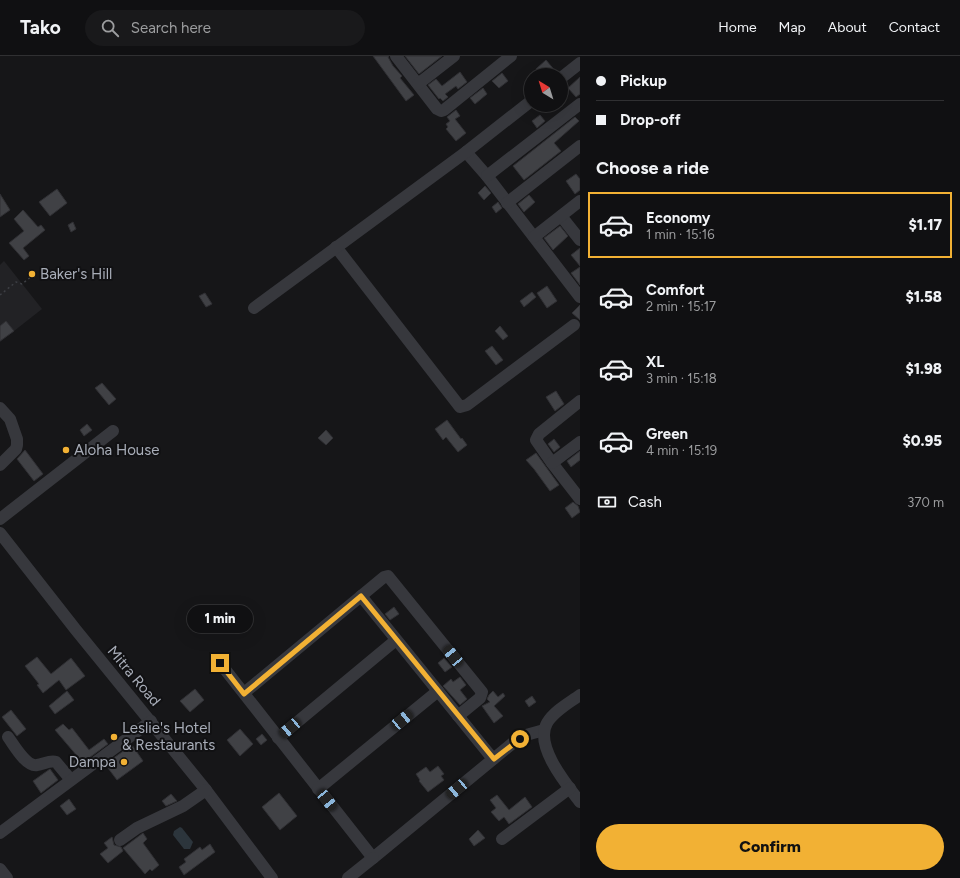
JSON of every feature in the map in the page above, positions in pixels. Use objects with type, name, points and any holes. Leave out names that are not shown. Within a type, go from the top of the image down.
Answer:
[{"type":"street","points":[[396,56],[437,109],[443,111],[511,56]]},
{"type":"street","points":[[418,84],[454,56]]},
{"type":"street","points":[[568,70],[576,61]]},
{"type":"street","points":[[487,176],[580,104]]},
{"type":"street","points":[[254,308],[466,152],[524,106]]},
{"type":"street","points":[[507,203],[580,146]]},
{"type":"street","points":[[466,152],[487,176],[580,297]]},
{"type":"street","points":[[534,237],[580,201]]},
{"type":"street","points":[[561,216],[580,240]]},
{"type":"street","points":[[336,248],[460,407],[467,406],[574,325]]},
{"type":"street","points":[[580,401],[537,437],[537,443],[552,463],[576,486],[580,499]]},
{"type":"street","points":[[0,408],[10,419],[18,445],[0,465]]},
{"type":"street","points":[[0,519],[113,431]]},
{"type":"street","points":[[552,463],[580,442]]},
{"type":"street","name":"Mitra Road","points":[[0,533],[76,630],[206,790],[272,878]]},
{"type":"street","points":[[244,694],[384,577],[388,576],[482,692],[480,698],[458,716]]},
{"type":"street","points":[[361,596],[494,759]]},
{"type":"street","points":[[278,738],[396,640]]},
{"type":"street","points":[[220,663],[373,858]]},
{"type":"street","points":[[318,789],[438,691]]},
{"type":"street","points":[[580,695],[552,717],[544,730],[544,740],[548,754],[580,802]]},
{"type":"street","points":[[0,833],[151,721]]},
{"type":"street","points":[[348,878],[520,739],[532,733],[544,730]]},
{"type":"street","points":[[8,737],[29,764],[35,765],[51,761],[56,762],[71,780]]},
{"type":"street","points":[[502,839],[570,788]]},
{"type":"street","points":[[120,840],[137,828],[183,806],[206,790]]},
{"type":"street","points":[[0,869],[7,878]]},
{"type":"path","points":[[0,294],[16,282],[22,284],[32,276]]},
{"type":"shaded area","points":[[4,261],[42,309],[0,342],[0,265]]},
{"type":"shaded area","points":[[180,827],[193,842],[190,849],[184,849],[173,835],[174,831]]},
{"type":"building","points":[[373,56],[389,56],[388,57],[393,66],[402,76],[400,78],[414,95],[406,101]]},
{"type":"building","points":[[405,56],[442,56],[419,74]]},
{"type":"building","points":[[546,60],[553,68],[537,68]]},
{"type":"building","points":[[460,72],[467,82],[458,89],[456,86],[445,94],[448,97],[443,101],[440,98],[439,99],[428,85],[436,79],[442,86]]},
{"type":"building","points":[[502,73],[508,81],[499,88],[492,81]]},
{"type":"building","points":[[580,77],[580,94],[576,97],[568,88]]},
{"type":"building","points":[[483,88],[487,94],[475,104],[470,98]]},
{"type":"building","points":[[456,110],[460,116],[455,119],[466,133],[456,141],[446,129],[448,127],[446,124],[450,121],[447,117]]},
{"type":"building","points":[[540,115],[545,121],[537,128],[532,121]]},
{"type":"building","points":[[575,117],[579,121],[554,143],[561,151],[524,180],[513,166]]},
{"type":"building","points":[[576,174],[580,179],[580,190],[575,194],[566,181]]},
{"type":"building","points":[[485,186],[491,193],[484,200],[478,193]]},
{"type":"building","points":[[57,189],[67,203],[50,216],[39,202]]},
{"type":"building","points":[[0,194],[10,210],[0,217]]},
{"type":"building","points":[[529,195],[535,202],[524,212],[518,204]]},
{"type":"building","points":[[498,202],[502,208],[496,213],[492,207]]},
{"type":"building","points":[[23,210],[38,227],[41,225],[45,230],[23,248],[29,256],[24,260],[9,243],[24,231],[14,219]]},
{"type":"building","points":[[73,222],[76,229],[71,232],[68,225]]},
{"type":"building","points":[[560,226],[568,236],[553,250],[544,238]]},
{"type":"building","points":[[580,248],[580,266],[571,255]]},
{"type":"building","points":[[580,267],[580,285],[571,273]]},
{"type":"building","points":[[547,286],[557,301],[547,308],[537,293]]},
{"type":"building","points":[[532,292],[536,297],[524,307],[520,301]]},
{"type":"building","points":[[205,293],[212,304],[206,307],[199,296]]},
{"type":"building","points":[[580,305],[580,320],[572,313]]},
{"type":"building","points":[[6,321],[14,331],[0,341],[0,326]]},
{"type":"building","points":[[500,326],[508,336],[503,340],[495,331]]},
{"type":"building","points":[[492,346],[503,360],[496,365],[485,351]]},
{"type":"building","points":[[102,383],[116,399],[109,405],[95,388]]},
{"type":"building","points":[[556,391],[564,404],[555,411],[546,397]]},
{"type":"building","points":[[447,420],[467,445],[458,452],[446,437],[443,440],[435,429]]},
{"type":"building","points":[[87,424],[92,430],[84,436],[80,430]]},
{"type":"building","points":[[326,430],[333,438],[326,445],[318,438]]},
{"type":"building","points":[[554,439],[560,447],[554,452],[548,444]]},
{"type":"building","points":[[25,450],[43,474],[34,481],[17,459]]},
{"type":"building","points":[[580,451],[580,460],[571,467],[567,461]]},
{"type":"building","points":[[536,453],[559,485],[550,491],[526,460]]},
{"type":"building","points":[[573,502],[578,506],[580,512],[572,518],[565,508]]},
{"type":"building","points":[[394,607],[399,614],[390,620],[385,614]]},
{"type":"building","points":[[37,657],[51,674],[71,658],[85,676],[66,690],[59,680],[43,693],[37,685],[39,684],[25,666]]},
{"type":"building","points":[[444,658],[452,667],[445,672],[438,663]]},
{"type":"building","points":[[460,677],[466,685],[460,690],[467,699],[460,705],[443,686],[451,679],[453,682]]},
{"type":"building","points":[[195,689],[204,700],[190,712],[180,701]]},
{"type":"building","points":[[67,691],[74,700],[55,714],[49,706]]},
{"type":"building","points":[[493,691],[498,697],[503,693],[505,696],[494,706],[503,716],[494,723],[482,706],[490,702],[487,699]]},
{"type":"building","points":[[532,696],[536,702],[529,707],[525,701]]},
{"type":"building","points":[[11,710],[26,729],[17,736],[2,717]]},
{"type":"building","points":[[63,724],[69,730],[72,728],[89,750],[104,739],[108,744],[74,769],[70,764],[78,757],[55,730]]},
{"type":"building","points":[[240,729],[253,744],[240,756],[227,740]]},
{"type":"building","points":[[262,734],[267,740],[261,745],[256,739]]},
{"type":"building","name":"Dampa","points":[[132,745],[143,761],[117,780],[105,764]]},
{"type":"building","points":[[438,766],[444,774],[441,776],[444,780],[428,792],[419,781],[420,780],[416,774],[426,767],[430,772]]},
{"type":"building","points":[[50,769],[58,780],[41,793],[33,781]]},
{"type":"building","points":[[279,793],[297,816],[280,830],[262,807]]},
{"type":"building","points":[[171,794],[177,801],[166,806],[162,801]]},
{"type":"building","points":[[497,795],[509,810],[525,797],[532,807],[509,824],[504,817],[499,821],[491,812],[496,808],[490,800]]},
{"type":"building","points":[[69,799],[76,809],[67,815],[60,806]]},
{"type":"building","points":[[478,830],[485,838],[474,846],[469,839]]},
{"type":"building","points":[[143,833],[147,839],[143,843],[159,865],[152,871],[150,869],[145,874],[123,848]]},
{"type":"building","points":[[112,837],[114,845],[121,847],[123,851],[108,863],[100,854],[108,848],[104,843]]},
{"type":"building","points":[[210,844],[215,852],[184,875],[179,867],[186,862],[184,859],[200,847],[202,850]]},
{"type":"place","name":"Baker's Hill","points":[[32,274]]},
{"type":"place","name":"Aloha House","points":[[66,450]]},
{"type":"place","name":"Leslie's Hotel & Restaurants","points":[[114,737]]},
{"type":"place","name":"Dampa","points":[[124,762]]},
{"type":"route","points":[[220,663],[244,694],[361,596],[494,759],[514,742],[520,739]]}]
